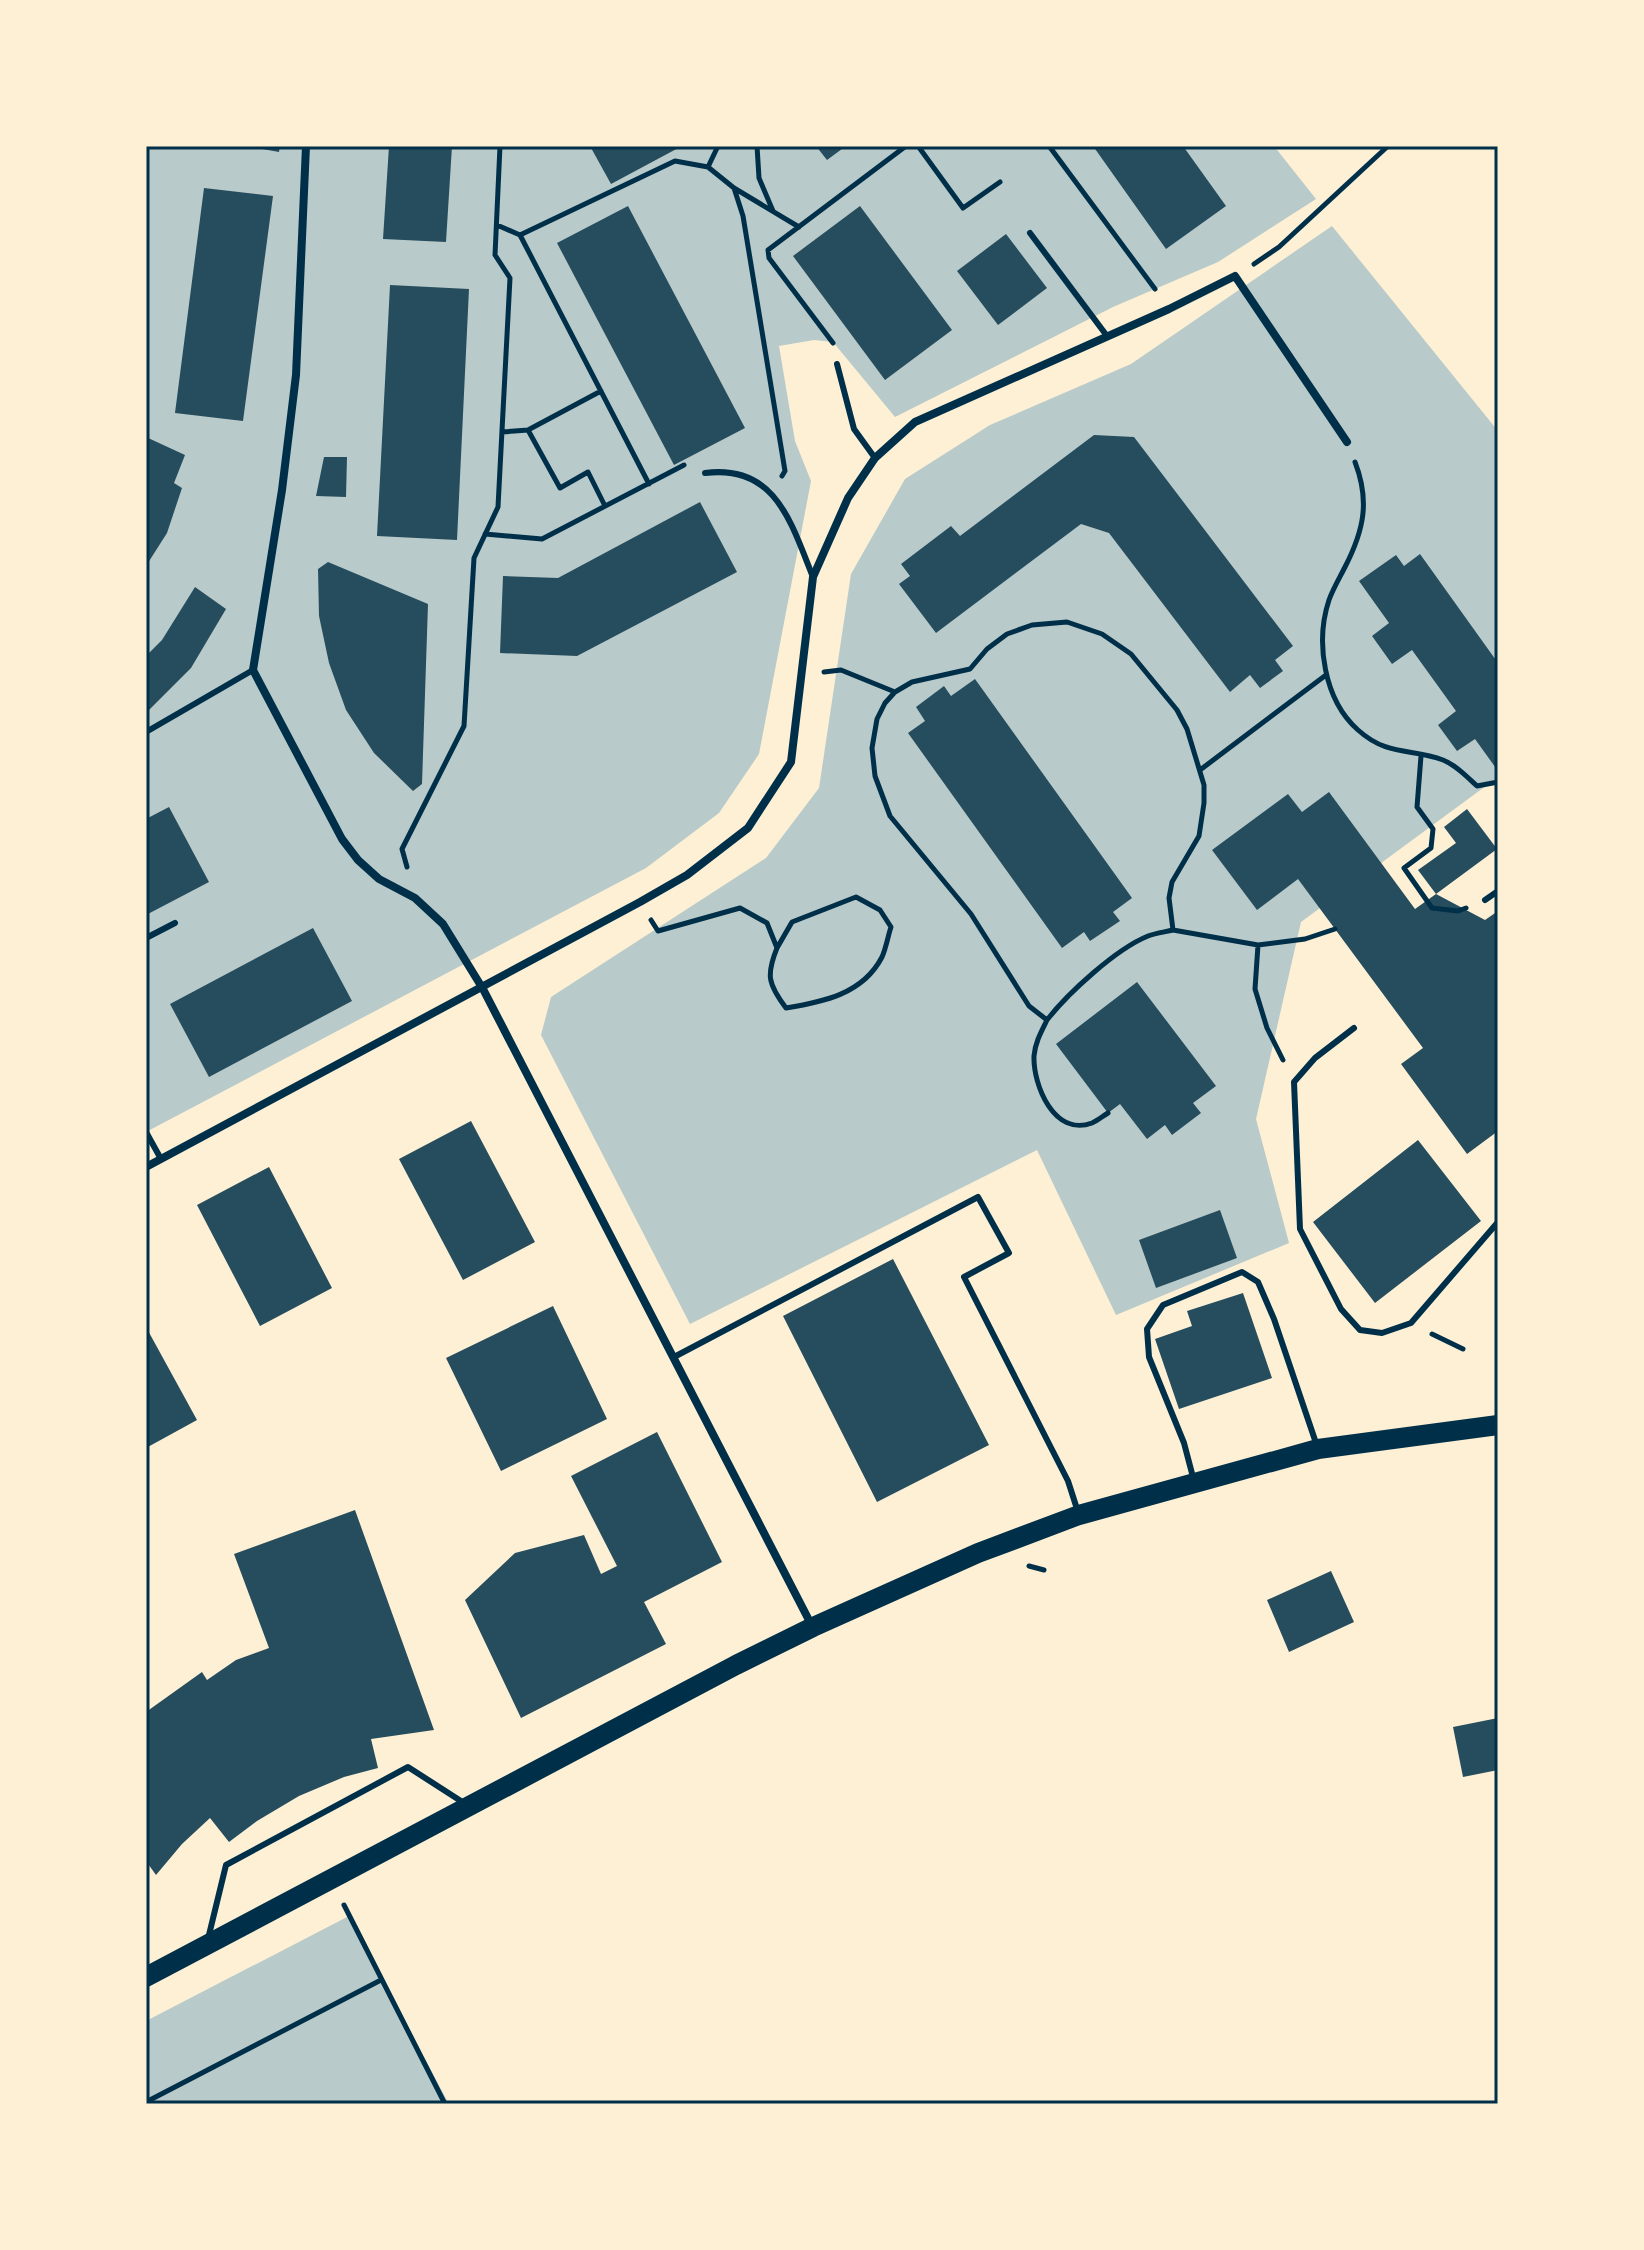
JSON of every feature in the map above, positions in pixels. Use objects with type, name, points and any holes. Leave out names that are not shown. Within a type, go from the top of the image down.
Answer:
[{"type":"main road","points":[[146,1977],[813,1627],[978,1553],[1079,1515],[1318,1449],[1498,1425]]},
{"type":"street","points":[[306,146],[296,375],[282,490],[253,670],[342,839],[358,860],[379,879],[415,898],[443,924],[483,989],[813,1627]]},
{"type":"street","points":[[146,1167],[483,989],[640,902],[687,875],[748,828],[791,762],[813,577],[848,498],[875,458],[915,422],[1169,309],[1235,276],[1347,442]]},
{"type":"lane","points":[[1030,233],[1107,336]]},
{"type":"lane","points":[[837,364],[854,429],[875,458]]},
{"type":"lane","points":[[705,473],[727,471],[745,475],[772,494],[790,521],[813,577]]},
{"type":"lane","points":[[146,732],[253,670]]},
{"type":"lane","points":[[1485,900],[1498,891]]},
{"type":"lane","points":[[146,938],[175,923]]},
{"type":"lane","points":[[1354,1028],[1315,1058],[1294,1082],[1300,1229],[1341,1309],[1360,1330],[1382,1333],[1411,1323],[1498,1222]]},
{"type":"lane","points":[[146,1132],[161,1159]]},
{"type":"lane","points":[[674,1357],[978,1197],[1009,1253],[964,1277],[1068,1481],[1079,1515]]},
{"type":"lane","points":[[1195,1482],[1184,1443],[1149,1357],[1147,1329],[1163,1305],[1242,1272],[1258,1282],[1274,1319],[1318,1449]]},
{"type":"lane","points":[[206,1946],[226,1865],[408,1767],[470,1807]]},
{"type":"path","points":[[415,898],[402,849],[464,726],[474,558],[498,507],[510,278],[495,255],[500,146]]},
{"type":"path","points":[[708,167],[718,146]]},
{"type":"path","points":[[757,146],[759,178],[773,212]]},
{"type":"path","points":[[837,364],[833,341],[769,258],[768,250],[906,146]]},
{"type":"path","points":[[918,146],[963,208],[1000,182]]},
{"type":"path","points":[[1049,146],[1169,309]]},
{"type":"path","points":[[1235,276],[1279,247],[1388,146]]},
{"type":"path","points":[[520,235],[675,161],[708,167],[734,188],[799,227]]},
{"type":"path","points":[[734,188],[743,216],[785,471],[779,480],[770,472]]},
{"type":"path","points":[[497,225],[520,235],[649,484]]},
{"type":"path","points":[[502,432],[528,430],[601,391]]},
{"type":"path","points":[[528,430],[560,488],[588,472],[605,506]]},
{"type":"path","points":[[1347,442],[1363,484],[1364,506],[1356,546],[1329,599],[1323,633],[1326,675],[1337,703],[1359,731],[1392,751],[1447,762],[1477,786],[1498,782]]},
{"type":"path","points":[[485,534],[542,539],[695,461]]},
{"type":"path","points":[[1047,1020],[1029,1006],[971,914],[900,831],[882,798],[875,776],[872,748],[877,719],[895,692],[912,682],[970,669],[987,649],[1007,634],[1032,625],[1067,622],[1102,634],[1131,654],[1177,710],[1200,770],[1204,803],[1199,836],[1172,882],[1169,898],[1173,930]]},
{"type":"path","points":[[801,676],[841,670],[895,692]]},
{"type":"path","points":[[1200,770],[1326,675]]},
{"type":"path","points":[[1421,756],[1417,807],[1433,829],[1431,848],[1404,868],[1432,908],[1458,911],[1485,900]]},
{"type":"path","points":[[640,902],[658,931],[740,908],[767,923],[777,948],[769,969],[773,991],[786,1008],[820,1003],[859,986],[882,958],[891,927],[880,910],[856,897],[792,922],[777,948]]},
{"type":"path","points":[[1108,1113],[1091,1123],[1077,1125],[1060,1120],[1041,1091],[1034,1056],[1047,1020],[1063,1000],[1117,955],[1148,936],[1173,930],[1258,945],[1305,939],[1335,929]]},
{"type":"path","points":[[1258,945],[1255,989],[1267,1028],[1294,1082]]},
{"type":"path","points":[[1411,1323],[1463,1349]]},
{"type":"path","points":[[349,1916],[445,2104]]},
{"type":"path","points":[[146,2102],[381,1980]]},
{"type":"shaded area","points":[[146,146],[1274,146],[1316,199],[1218,262],[1113,307],[895,417],[833,342],[814,340],[779,346],[795,441],[811,481],[759,754],[719,813],[646,868],[146,1132]]},
{"type":"shaded area","points":[[1332,226],[1498,431],[1498,777],[1301,922],[1256,1119],[1289,1243],[1116,1315],[1037,1150],[690,1324],[541,1035],[551,997],[766,858],[819,788],[851,574],[905,479],[990,425],[1131,364]]},
{"type":"shaded area","points":[[349,1916],[449,2104],[146,2104],[146,2021]]},
{"type":"building","points":[[245,146],[280,146],[279,152]]},
{"type":"building","points":[[389,146],[452,146],[446,242],[383,239]]},
{"type":"building","points":[[590,146],[682,146],[611,184]]},
{"type":"building","points":[[816,146],[846,146],[827,160]]},
{"type":"building","points":[[1093,146],[1183,146],[1226,206],[1166,249]]},
{"type":"building","points":[[204,188],[273,196],[243,421],[175,413]]},
{"type":"building","points":[[628,206],[745,428],[674,465],[557,243]]},
{"type":"building","points":[[860,206],[952,330],[885,380],[793,256]]},
{"type":"building","points":[[1006,234],[1047,288],[998,325],[957,271]]},
{"type":"building","points":[[390,285],[469,289],[457,540],[377,536]]},
{"type":"building","points":[[1094,435],[1134,437],[1293,646],[1275,660],[1283,671],[1260,688],[1250,675],[1230,692],[1109,533],[1081,524],[936,633],[899,584],[910,576],[901,564],[951,526],[960,536]]},
{"type":"building","points":[[146,437],[185,455],[174,483],[182,488],[167,533],[146,566]]},
{"type":"building","points":[[324,457],[347,457],[346,497],[316,496]]},
{"type":"building","points":[[700,502],[737,572],[577,656],[500,653],[503,576],[558,578]]},
{"type":"building","points":[[1420,554],[1498,663],[1498,771],[1475,739],[1457,751],[1438,725],[1456,711],[1412,650],[1392,664],[1372,636],[1389,623],[1359,581],[1396,555],[1404,566]]},
{"type":"building","points":[[328,562],[428,604],[422,784],[413,791],[374,753],[346,710],[329,663],[319,616],[318,569]]},
{"type":"building","points":[[195,587],[226,609],[191,668],[146,713],[146,656],[162,640]]},
{"type":"building","points":[[975,679],[1132,898],[1113,912],[1120,921],[1090,941],[1084,932],[1062,948],[908,733],[925,721],[916,707],[944,686],[951,696]]},
{"type":"building","points":[[1329,792],[1415,909],[1436,894],[1485,920],[1498,911],[1498,1131],[1467,1154],[1401,1064],[1423,1048],[1298,879],[1257,910],[1212,850],[1288,794],[1302,812]]},
{"type":"building","points":[[169,807],[209,882],[146,915],[146,819]]},
{"type":"building","points":[[1467,809],[1497,849],[1436,894],[1418,870],[1456,843],[1444,827]]},
{"type":"building","points":[[313,928],[352,1001],[209,1077],[170,1004]]},
{"type":"building","points":[[1137,982],[1216,1086],[1193,1103],[1201,1113],[1172,1135],[1165,1125],[1147,1139],[1120,1104],[1108,1113],[1056,1044]]},
{"type":"building","points":[[471,1121],[535,1242],[463,1280],[399,1159]]},
{"type":"building","points":[[1418,1140],[1481,1221],[1375,1303],[1313,1222]]},
{"type":"building","points":[[269,1167],[332,1288],[260,1326],[197,1205]]},
{"type":"building","points":[[1220,1210],[1237,1258],[1156,1288],[1139,1240]]},
{"type":"building","points":[[893,1259],[989,1445],[877,1502],[783,1316]]},
{"type":"building","points":[[1243,1293],[1272,1378],[1179,1409],[1155,1339],[1192,1326],[1187,1311]]},
{"type":"building","points":[[553,1306],[607,1419],[501,1471],[446,1358]]},
{"type":"building","points":[[146,1327],[197,1420],[146,1448]]},
{"type":"building","points":[[657,1432],[722,1562],[644,1602],[666,1644],[521,1718],[465,1600],[515,1553],[584,1535],[601,1574],[617,1566],[571,1476]]},
{"type":"building","points":[[355,1510],[434,1730],[371,1739],[378,1768],[344,1777],[299,1796],[229,1842],[210,1818],[182,1844],[156,1875],[146,1861],[146,1712],[202,1672],[207,1680],[236,1660],[269,1648],[234,1554]]},
{"type":"building","points":[[1331,1571],[1354,1622],[1289,1652],[1267,1600]]},
{"type":"building","points":[[1498,1718],[1498,1770],[1463,1777],[1453,1727]]}]
